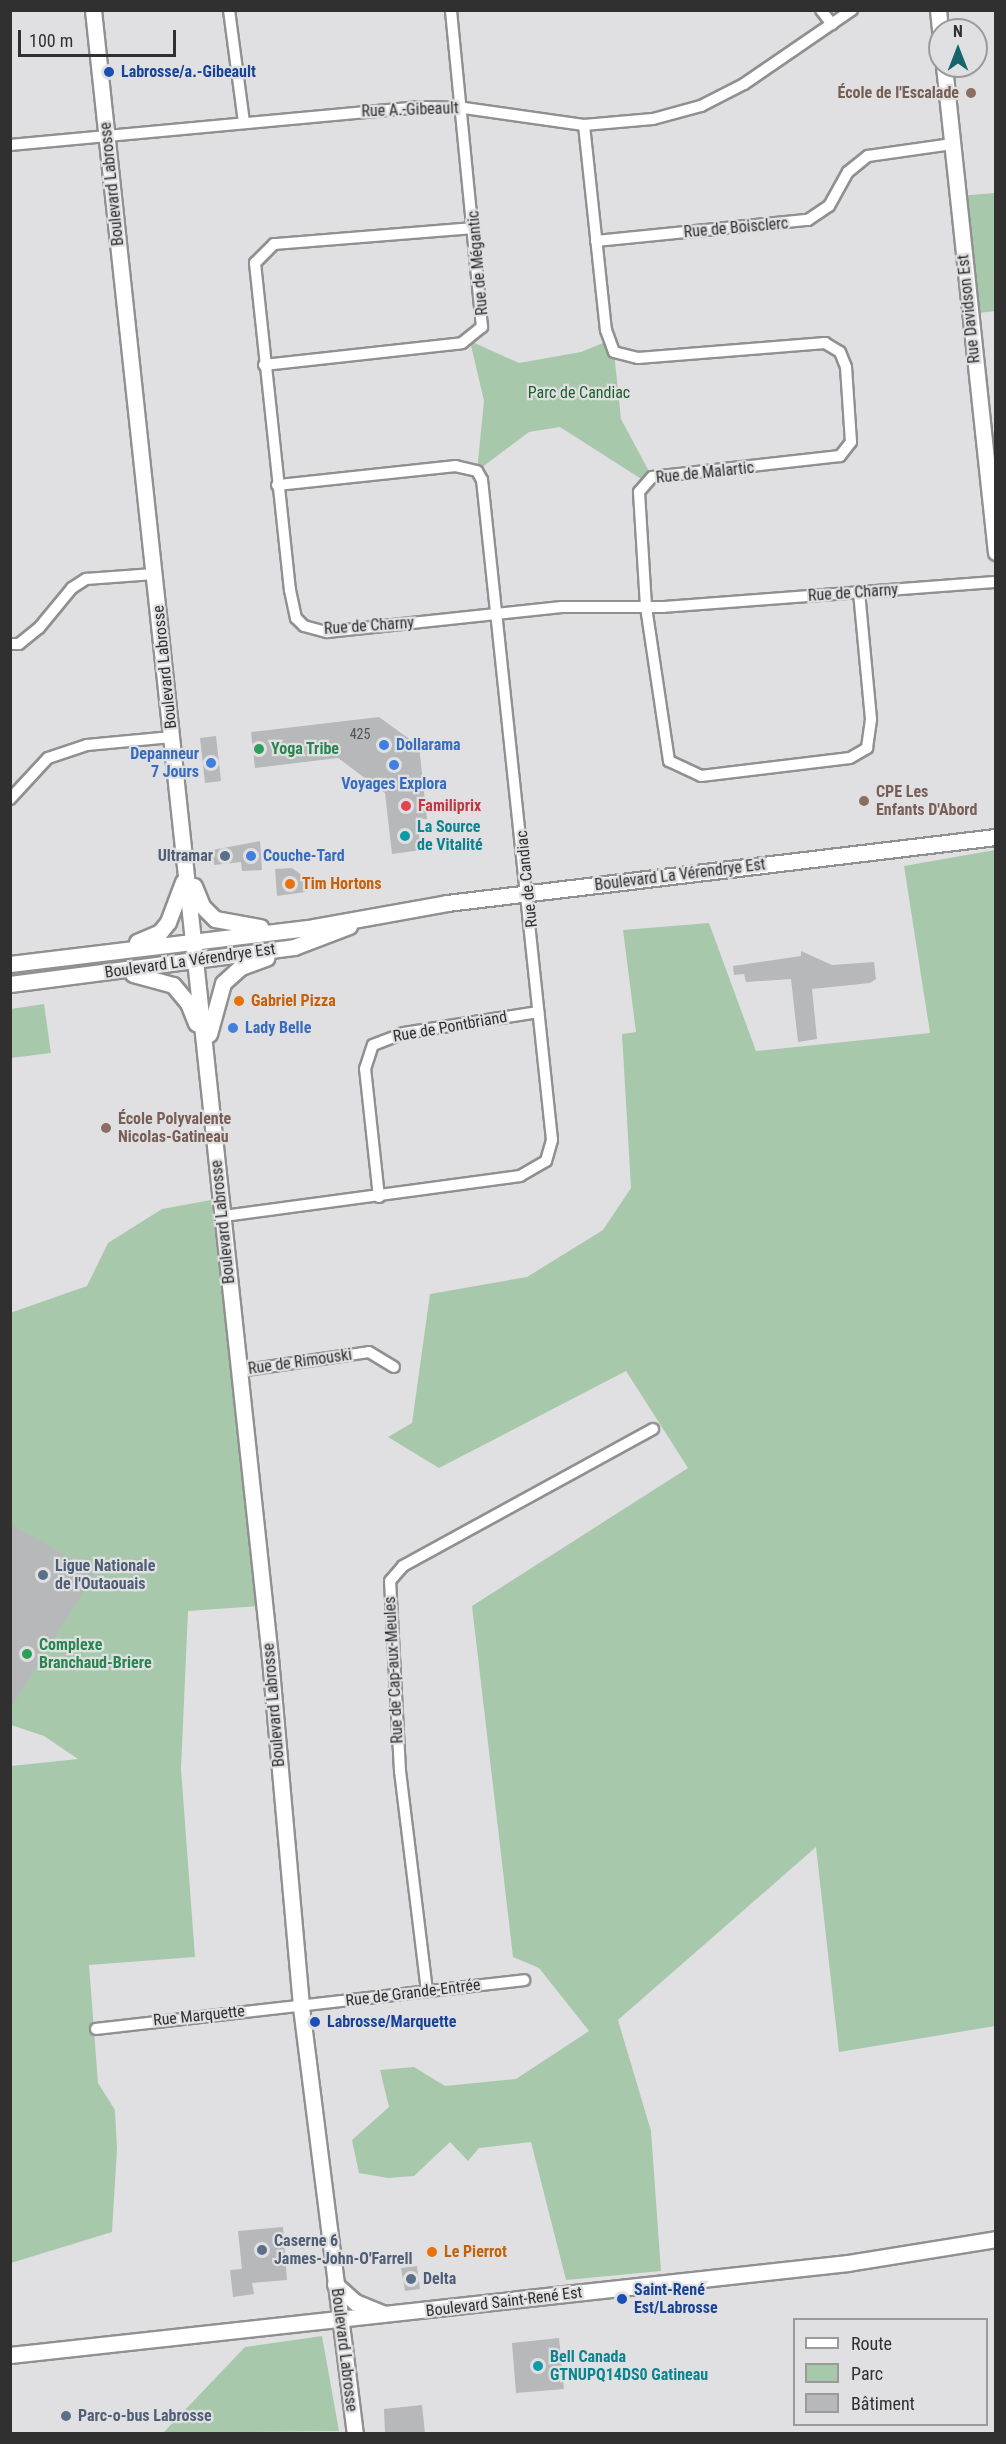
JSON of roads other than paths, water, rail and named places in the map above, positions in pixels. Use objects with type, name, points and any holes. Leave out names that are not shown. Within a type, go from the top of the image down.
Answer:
[{"type":"main road","name":"Boulevard Labrosse","points":[[93,10],[205,1058],[224,1216],[301,2007],[355,2433]]},
{"type":"main road","name":"Rue Davidson Est","points":[[945,78],[996,552]]},
{"type":"main road","name":"Boulevard La Vérendrye Est","points":[[10,964],[290,930],[529,893],[996,837]]},
{"type":"main road","points":[[184,846],[196,895],[208,914],[223,923],[290,930]]},
{"type":"main road","points":[[105,951],[150,938],[168,922],[182,889],[184,846]]},
{"type":"main road","name":"Boulevard La Vérendrye Est","points":[[10,984],[294,947],[365,918]]},
{"type":"main road","points":[[205,1058],[213,1003],[223,983],[241,967],[294,947]]},
{"type":"main road","points":[[96,973],[143,974],[173,985],[192,1010],[205,1058]]},
{"type":"main road","name":"Boulevard Saint-René Est","points":[[10,2355],[390,2316],[848,2263],[996,2239]]},
{"type":"main road","points":[[335,2284],[366,2309],[390,2316]]},
{"type":"street","points":[[229,10],[244,123]]},
{"type":"street","name":"Rue de Mégantic","points":[[264,365],[470,340],[478,334],[484,318],[464,108],[452,10]]},
{"type":"street","points":[[821,10],[832,24]]},
{"type":"street","name":"Rue A.-Gibeault","points":[[10,145],[107,138],[396,108],[464,108],[584,125],[653,119],[701,105],[762,73],[852,10]]},
{"type":"street","name":"Rue de Malartic","points":[[584,125],[606,330],[614,352],[620,356],[825,343],[840,352],[846,367],[851,442],[840,456],[651,477],[646,482],[636,504],[646,607],[665,754],[685,772],[701,776],[850,758],[867,748],[871,719],[859,593]]},
{"type":"street","name":"Rue de Boisclerc","points":[[596,241],[808,220],[829,206],[849,172],[868,156],[952,144]]},
{"type":"street","name":"Rue de Charny","points":[[474,228],[402,231],[274,244],[264,249],[254,274],[292,609],[304,626],[327,632],[562,607],[646,607],[996,582]]},
{"type":"street","name":"Rue de Candiac","points":[[224,1216],[379,1197],[520,1176],[546,1161],[552,1140],[538,1012],[529,893],[486,498],[477,471],[456,466],[277,485]]},
{"type":"street","points":[[10,644],[19,644],[39,628],[72,588],[86,579],[154,574]]},
{"type":"street","points":[[10,799],[48,758],[87,745],[172,736]]},
{"type":"street","name":"Rue de Pontbriand","points":[[379,1197],[366,1069],[373,1045],[404,1033],[538,1012]]},
{"type":"street","name":"Rue de Rimouski","points":[[239,1371],[369,1352],[394,1367]]},
{"type":"street","name":"Rue de Cap-aux-Meules","points":[[427,1991],[400,1771],[390,1581],[403,1566],[653,1429]]},
{"type":"street","name":"Rue de Grande-Entrée","points":[[301,2007],[524,1980]]},
{"type":"street","name":"Rue Marquette","points":[[96,2029],[196,2015],[301,2007]]},
{"type":"place","name":"Labrosse/a.-Gibeault","points":[[109,72]]},
{"type":"place","name":"École de l'Escalade","points":[[971,93]]},
{"type":"place","name":"Dollarama","points":[[384,745]]},
{"type":"place","name":"Yoga Tribe","points":[[259,749]]},
{"type":"place","name":"Depanneur 7 Jours","points":[[211,763]]},
{"type":"place","name":"Voyages Explora","points":[[394,765]]},
{"type":"place","name":"CPE Les Enfants D'Abord","points":[[864,801]]},
{"type":"place","name":"Familiprix","points":[[406,806]]},
{"type":"place","name":"La Source de Vitalité","points":[[405,836]]},
{"type":"place","name":"Ultramar","points":[[225,856]]},
{"type":"place","name":"Couche-Tard","points":[[251,856]]},
{"type":"place","name":"Tim Hortons","points":[[290,884]]},
{"type":"place","name":"Gabriel Pizza","points":[[239,1001]]},
{"type":"place","name":"Lady Belle","points":[[233,1028]]},
{"type":"place","name":"École Polyvalente Nicolas-Gatineau","points":[[106,1128]]},
{"type":"place","name":"Ligue Nationale de l'Outaouais","points":[[43,1575]]},
{"type":"place","name":"Complexe Branchaud-Briere","points":[[27,1654]]},
{"type":"place","name":"Labrosse/Marquette","points":[[315,2022]]},
{"type":"place","name":"Caserne 6 James-John-O'Farrell","points":[[262,2250]]},
{"type":"place","name":"Le Pierrot","points":[[432,2252]]},
{"type":"place","name":"Delta","points":[[411,2279]]},
{"type":"place","name":"Saint-René Est/Labrosse","points":[[622,2299]]},
{"type":"place","name":"Bell Canada GTNUPQ14DS0 Gatineau","points":[[538,2366]]},
{"type":"place","name":"Parc-o-bus Labrosse","points":[[66,2416]]},
{"type":"park label","name":"Parc de Candiac","points":[[579,393]]}]
